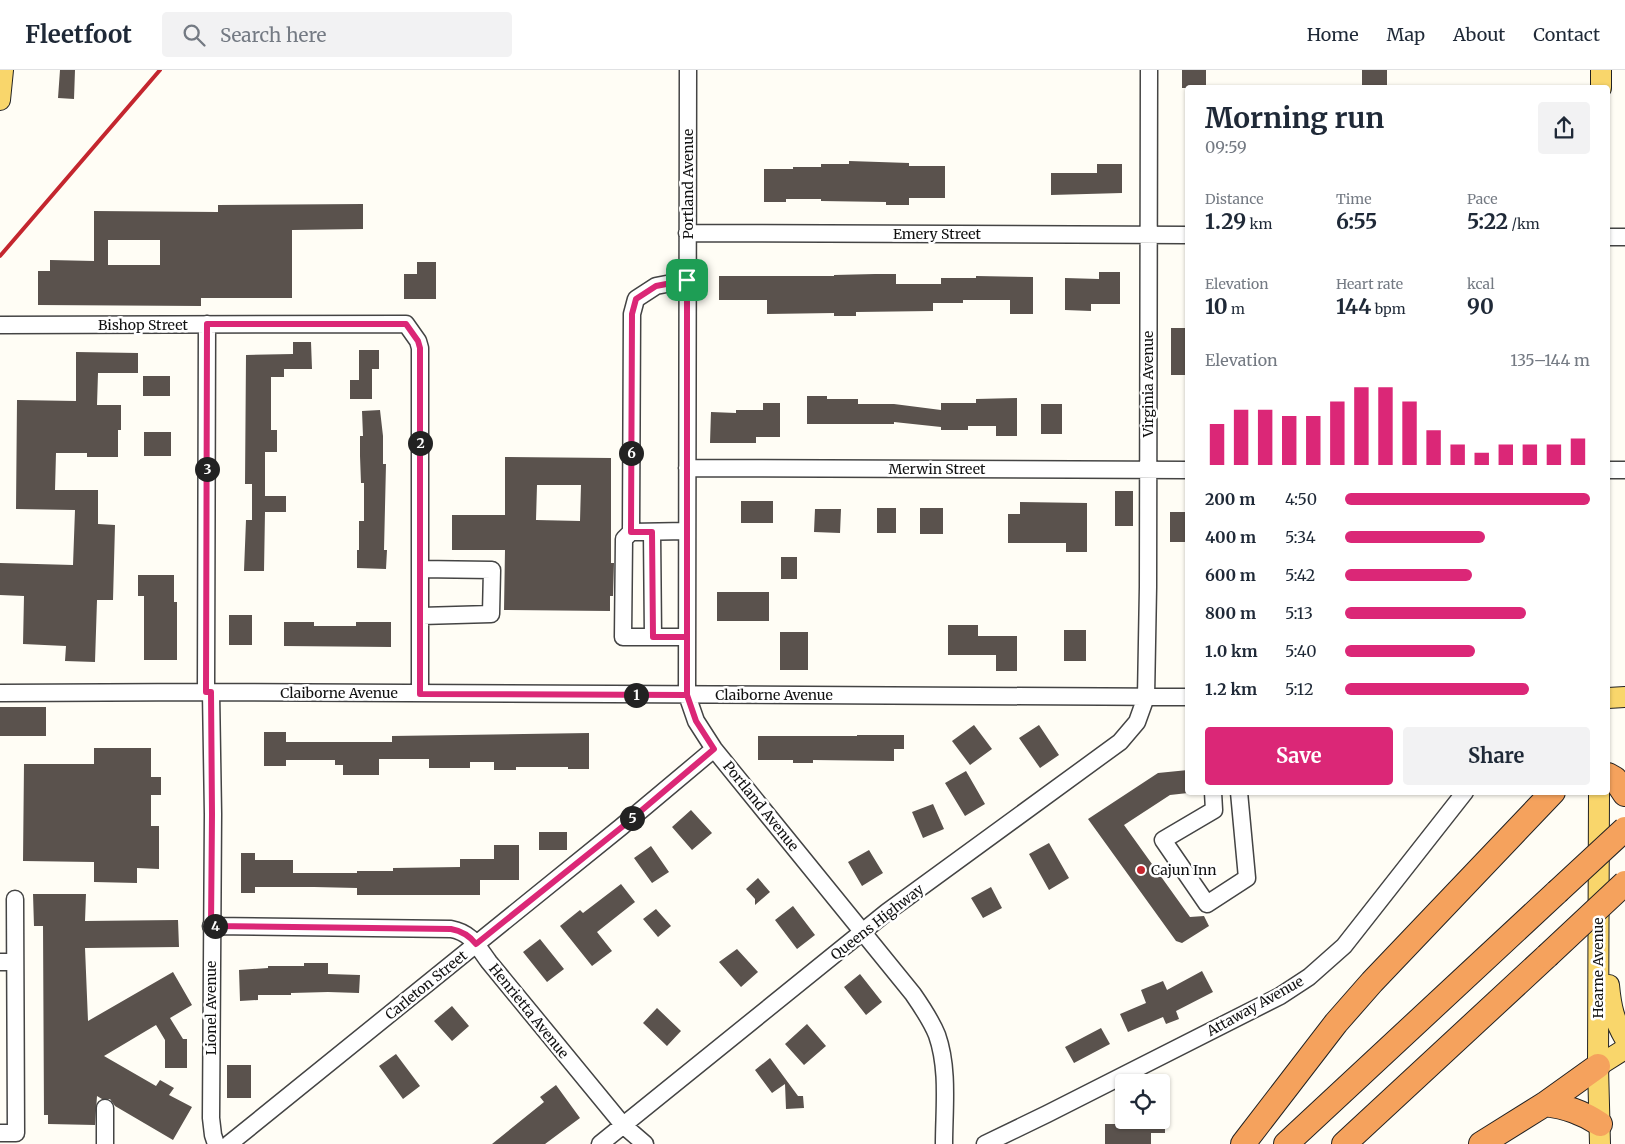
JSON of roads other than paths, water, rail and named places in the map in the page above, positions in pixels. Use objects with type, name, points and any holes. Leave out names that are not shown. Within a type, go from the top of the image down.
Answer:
[{"type":"highway","points":[[1610,776],[1615,779],[1625,794]]},
{"type":"highway","points":[[1243,1144],[1336,1023],[1550,795]]},
{"type":"highway","points":[[1286,1144],[1625,829]]},
{"type":"highway","points":[[1344,1144],[1625,884]]},
{"type":"highway","points":[[1481,1144],[1545,1104],[1598,1066]]},
{"type":"highway","points":[[1545,1104],[1567,1107],[1584,1114],[1600,1134]]},
{"type":"main road","points":[[0,100],[3,70]]},
{"type":"main road","points":[[1601,70],[1601,85]]},
{"type":"main road","points":[[1610,698],[1625,697]]},
{"type":"main road","name":"Hearne Avenue","points":[[1599,795],[1598,1066],[1600,1134]]},
{"type":"main road","points":[[1598,933],[1608,954],[1611,1006],[1616,1022],[1625,1039]]},
{"type":"main road","points":[[1598,1066],[1625,1049]]},
{"type":"street","name":"Portland Avenue","points":[[688,70],[687,695],[696,721],[714,749],[863,931],[927,1013],[937,1035],[942,1058],[944,1144]]},
{"type":"street","name":"Virginia Avenue","points":[[1146,697],[1149,70]]},
{"type":"street","name":"Emery Street","points":[[687,234],[1185,236]]},
{"type":"street","points":[[1610,237],[1625,237]]},
{"type":"street","points":[[687,280],[656,286],[636,299],[632,314],[631,532],[624,539],[624,637],[687,637]]},
{"type":"street","name":"Lionel Avenue","points":[[207,324],[209,692],[212,814],[211,1118],[216,1144]]},
{"type":"street","name":"Bishop Street","points":[[0,325],[406,324],[418,341],[420,348],[420,569]]},
{"type":"street","name":"Merwin Street","points":[[687,468],[1185,470]]},
{"type":"street","points":[[1610,470],[1625,470]]},
{"type":"street","points":[[631,532],[687,531]]},
{"type":"street","points":[[652,532],[653,637]]},
{"type":"street","points":[[420,694],[420,569],[492,570],[491,614],[421,616]]},
{"type":"street","name":"Claiborne Avenue","points":[[0,692],[1185,697]]},
{"type":"street","name":"Queens Highway","points":[[600,1144],[887,912],[1120,742],[1137,722],[1146,697]]},
{"type":"street","name":"Carleton Street","points":[[229,1144],[622,827],[714,749]]},
{"type":"street","points":[[1213,795],[1214,810]]},
{"type":"street","points":[[1239,795],[1247,878],[1207,904],[1163,840],[1214,810],[1241,814]]},
{"type":"street","name":"Attaway Avenue","points":[[985,1144],[1271,1000],[1309,977],[1328,963],[1344,946],[1463,795]]},
{"type":"street","points":[[0,1133],[16,1133],[8,962],[15,900]]},
{"type":"street","name":"Henrietta Avenue","points":[[211,926],[451,929],[462,931],[476,944],[623,1125],[645,1144]]},
{"type":"street","points":[[105,1108],[105,1144]]},
{"type":"railway","points":[[0,256],[160,70]]},
{"type":"place","name":"Cajun Inn","points":[[1141,870]]}]
